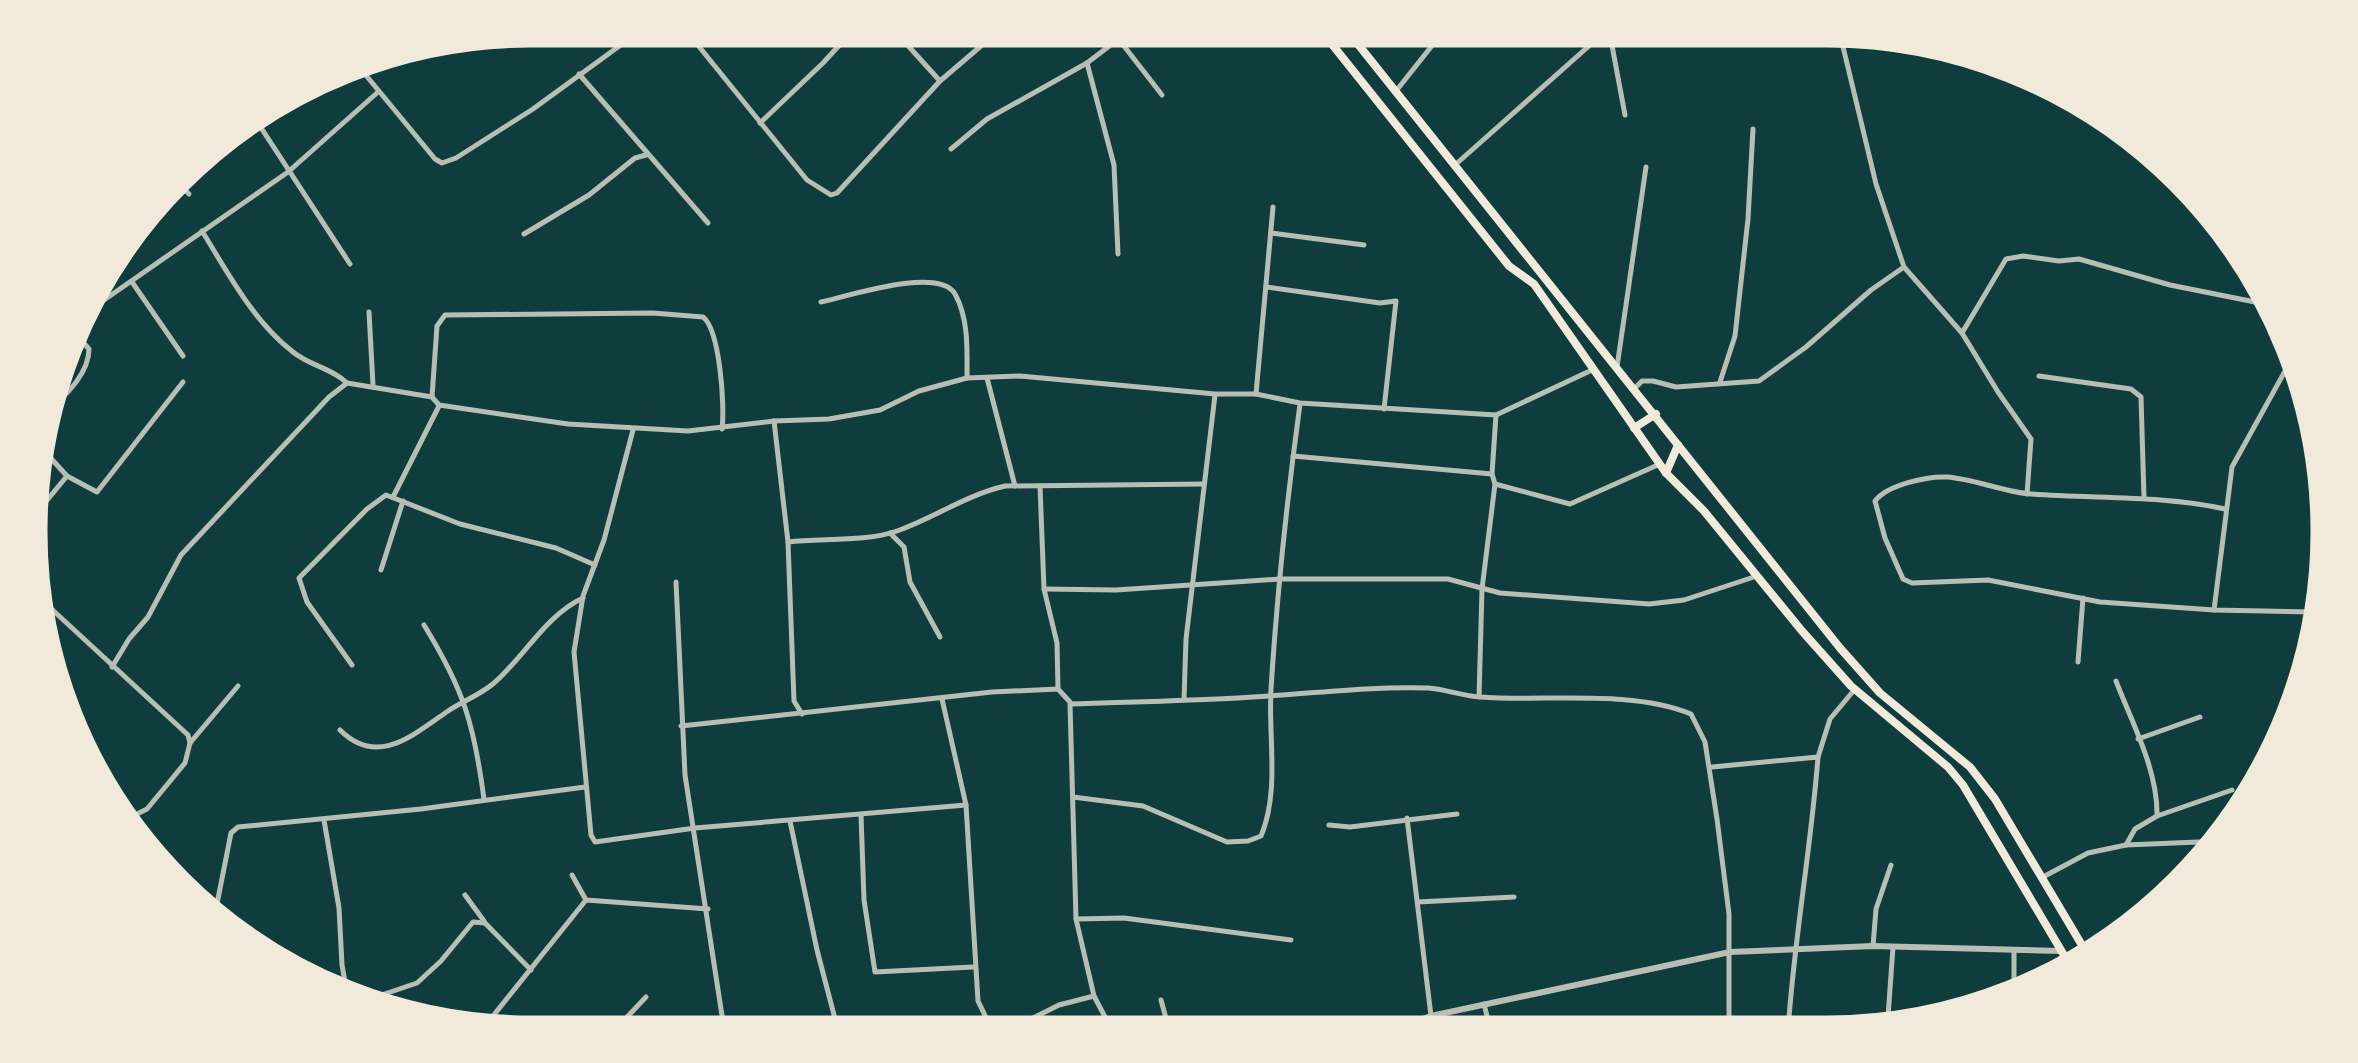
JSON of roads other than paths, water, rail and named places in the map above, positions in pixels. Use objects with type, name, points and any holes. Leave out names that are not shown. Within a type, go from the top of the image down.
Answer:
[{"type":"main road","points":[[1334,45],[1509,266],[1534,284],[1666,473],[1704,510],[1854,688],[1948,767],[1963,785],[2064,956]]},
{"type":"main road","points":[[1359,45],[1867,679],[1970,767],[1995,798],[2082,946]]},
{"type":"main road","points":[[1634,428],[1656,414]]},
{"type":"main road","points":[[1666,473],[1678,444]]},
{"type":"street","points":[[365,75],[442,162],[456,158],[533,109],[620,45]]},
{"type":"street","points":[[699,45],[807,180],[831,195],[940,81],[982,45]]},
{"type":"street","points":[[760,122],[839,45]]},
{"type":"street","points":[[907,45],[940,81]]},
{"type":"street","points":[[951,148],[987,119],[1087,63],[1107,45]]},
{"type":"street","points":[[1121,45],[1162,95]]},
{"type":"street","points":[[1396,91],[1433,45]]},
{"type":"street","points":[[1455,165],[1590,45]]},
{"type":"street","points":[[1611,45],[1625,114]]},
{"type":"street","points":[[1844,46],[1881,200],[1904,267],[1962,333],[2031,438],[2026,494]]},
{"type":"street","points":[[1087,63],[1114,165],[1118,254]]},
{"type":"street","points":[[579,74],[708,223]]},
{"type":"street","points":[[103,301],[288,172],[378,92]]},
{"type":"street","points":[[261,127],[350,264]]},
{"type":"street","points":[[1720,383],[1736,336],[1753,129]]},
{"type":"street","points":[[636,158],[638,146]]},
{"type":"street","points":[[524,234],[646,155]]},
{"type":"street","points":[[1617,368],[1646,167]]},
{"type":"street","points":[[185,190],[189,194]]},
{"type":"street","points":[[1256,394],[1274,207]]},
{"type":"street","points":[[202,231],[246,302],[282,342],[309,364],[339,375],[347,384]]},
{"type":"street","points":[[1271,233],[1364,246]]},
{"type":"street","points":[[1962,333],[2006,259],[2023,256],[2059,261],[2079,259],[2170,285],[2256,303]]},
{"type":"street","points":[[1634,388],[1642,382],[1654,381],[1676,387],[1759,382],[1904,267]]},
{"type":"street","points":[[822,302],[916,281],[944,284],[954,292],[962,315],[967,378]]},
{"type":"street","points":[[132,282],[183,356]]},
{"type":"street","points":[[1266,287],[1380,303],[1396,301],[1384,410]]},
{"type":"street","points":[[368,312],[373,386]]},
{"type":"street","points":[[432,397],[437,326],[445,315],[653,312],[703,317],[711,325],[722,389],[722,430]]},
{"type":"street","points":[[66,392],[88,362],[89,349],[83,342]]},
{"type":"street","points":[[112,667],[128,638],[148,617],[181,555],[329,397],[347,384],[432,397],[439,405],[504,417],[633,430],[722,430],[880,410],[919,391],[967,378],[1060,378],[1215,394],[1256,394],[1300,403],[1496,415],[1592,370]]},
{"type":"street","points":[[2214,610],[2232,467],[2285,370]]},
{"type":"street","points":[[2040,376],[2130,389],[2141,397],[2144,498]]},
{"type":"street","points":[[987,378],[1015,486]]},
{"type":"street","points":[[51,458],[67,476],[97,492],[183,382]]},
{"type":"street","points":[[1184,700],[1186,640],[1215,394]]},
{"type":"street","points":[[1072,797],[1143,806],[1227,842],[1261,836],[1272,758],[1271,694],[1280,579],[1300,403]]},
{"type":"street","points":[[393,497],[439,405]]},
{"type":"street","points":[[1479,697],[1482,603],[1495,484],[1492,474],[1496,415]]},
{"type":"street","points":[[774,421],[788,542],[794,701],[802,714]]},
{"type":"street","points":[[633,430],[618,494],[582,598],[574,652],[585,787],[596,842],[695,828],[966,805]]},
{"type":"street","points":[[1292,456],[1492,474]]},
{"type":"street","points":[[1495,484],[1570,504],[1660,464]]},
{"type":"street","points":[[46,502],[67,476]]},
{"type":"street","points":[[2226,509],[2144,498],[2026,494],[1947,477],[1900,487],[1880,494],[1875,502],[1903,579],[1928,583],[1988,580],[2083,598],[2214,610],[2306,612]]},
{"type":"street","points":[[788,542],[890,533],[980,492],[1015,486],[1204,484]]},
{"type":"street","points":[[1040,486],[1044,588],[1057,643],[1058,690],[1070,704],[1076,919],[1094,996],[1106,1018]]},
{"type":"street","points":[[352,665],[307,602],[299,578],[378,498],[393,497],[460,524],[556,548],[595,565]]},
{"type":"street","points":[[381,570],[403,501]]},
{"type":"street","points":[[890,533],[904,547],[910,582],[940,637]]},
{"type":"street","points":[[1044,588],[1194,586],[1280,579],[1448,579],[1500,593],[1649,604],[1684,600],[1757,576]]},
{"type":"street","points":[[676,582],[681,726],[688,795],[722,1018]]},
{"type":"street","points":[[340,730],[360,744],[399,743],[493,684],[564,609],[582,598]]},
{"type":"street","points":[[2078,662],[2083,598]]},
{"type":"street","points":[[51,607],[188,735],[190,742]]},
{"type":"street","points":[[424,625],[466,702],[484,800]]},
{"type":"street","points":[[2116,681],[2154,783],[2157,816]]},
{"type":"street","points":[[136,815],[147,810],[185,763],[190,742],[238,686]]},
{"type":"street","points":[[1070,704],[1336,689],[1432,688],[1479,697],[1550,696],[1678,709],[1691,714],[1699,726],[1711,768],[1730,952],[1729,1018]]},
{"type":"street","points":[[1789,1018],[1793,948],[1813,821],[1818,757],[1830,719],[1854,688]]},
{"type":"street","points":[[681,726],[942,698],[1058,690]]},
{"type":"street","points":[[942,698],[966,805],[974,966],[978,1000],[988,1018]]},
{"type":"street","points":[[782,716],[794,701]]},
{"type":"street","points":[[2138,739],[2200,718]]},
{"type":"street","points":[[1711,768],[1818,757]]},
{"type":"street","points":[[218,903],[234,830],[238,827],[585,787]]},
{"type":"street","points":[[2126,846],[2135,829],[2157,816],[2232,790]]},
{"type":"street","points":[[1329,824],[1350,827],[1456,814]]},
{"type":"street","points":[[861,815],[864,900],[874,972],[974,966]]},
{"type":"street","points":[[1408,818],[1430,1016]]},
{"type":"street","points":[[324,820],[339,908],[345,981]]},
{"type":"street","points":[[790,821],[835,1018]]},
{"type":"street","points":[[2040,878],[2088,854],[2126,846],[2200,842]]},
{"type":"street","points":[[1873,946],[1876,908],[1891,866]]},
{"type":"street","points":[[572,876],[586,900]]},
{"type":"street","points":[[465,895],[485,924],[531,970]]},
{"type":"street","points":[[1418,902],[1514,897]]},
{"type":"street","points":[[586,900],[708,909]]},
{"type":"street","points":[[493,1016],[586,900]]},
{"type":"street","points":[[1076,919],[1124,918],[1291,940]]},
{"type":"street","points":[[384,995],[417,983],[441,962],[474,922],[485,924]]},
{"type":"street","points":[[1425,1018],[1730,952],[1873,946],[2061,951]]},
{"type":"street","points":[[1888,1014],[1894,947]]},
{"type":"street","points":[[2014,951],[2014,981]]},
{"type":"street","points":[[1030,1018],[1058,1004],[1094,996]]},
{"type":"street","points":[[626,1018],[646,997]]},
{"type":"street","points":[[1161,1000],[1166,1018]]},
{"type":"street","points":[[1484,1004],[1488,1018]]}]
